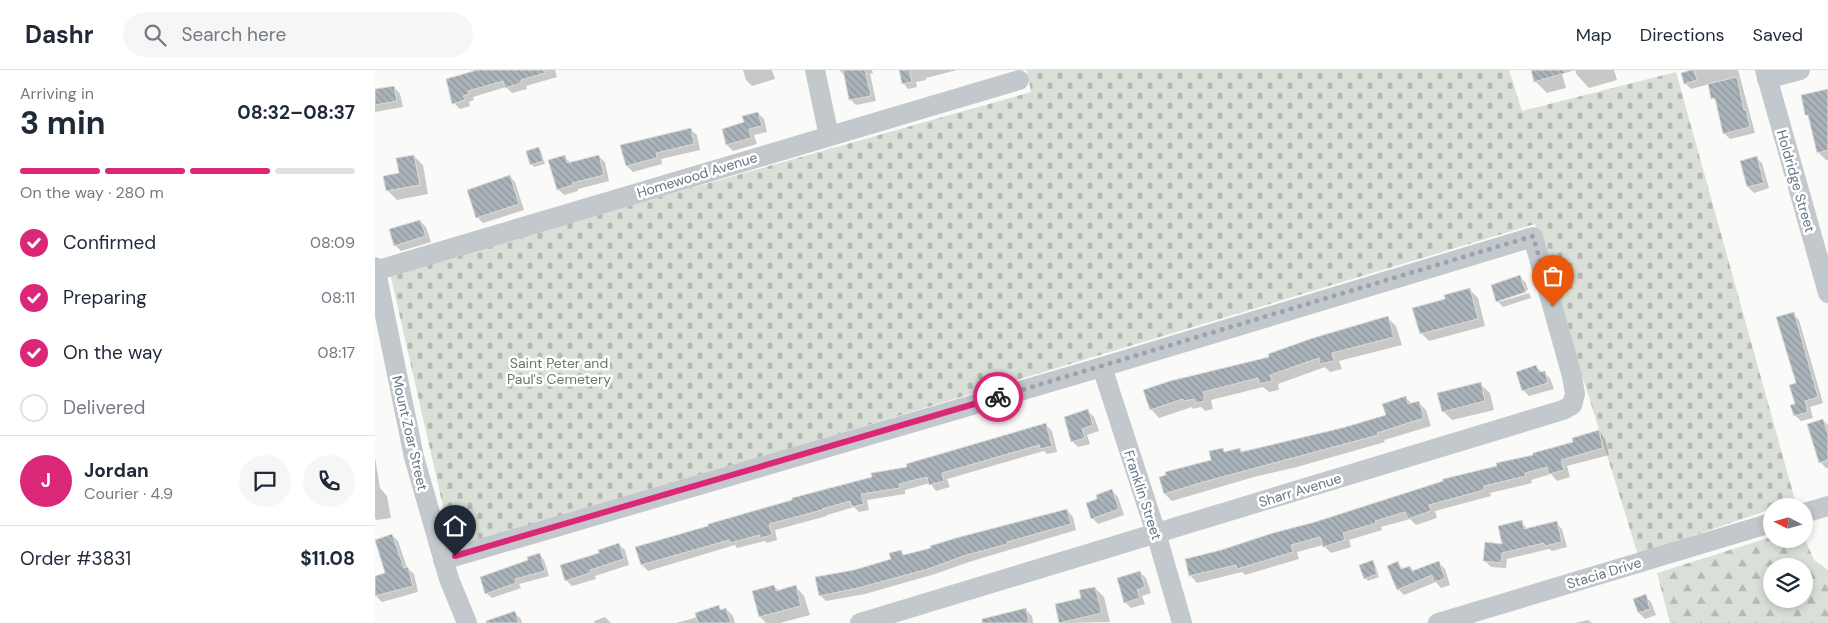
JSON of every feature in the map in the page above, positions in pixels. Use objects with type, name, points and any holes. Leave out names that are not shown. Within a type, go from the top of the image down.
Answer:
[{"type":"street","points":[[815,70],[829,136]]},
{"type":"street","points":[[1766,75],[1799,70]]},
{"type":"street","name":"Holdridge Street","points":[[1766,75],[1826,280]]},
{"type":"street","name":"Homewood Avenue","points":[[375,270],[1019,80]]},
{"type":"street","name":"Sharr Avenue","points":[[860,623],[1563,410],[1572,404],[1575,394],[1573,376],[1533,236],[1102,367]]},
{"type":"street","name":"Mount Zoar Street","points":[[375,270],[414,456],[449,579],[467,623]]},
{"type":"street","points":[[443,560],[1102,367]]},
{"type":"street","name":"Franklin Street","points":[[1102,367],[1182,623]]},
{"type":"street","points":[[1813,510],[1828,506]]},
{"type":"street","name":"Stacia Drive","points":[[1438,623],[1763,525]]},
{"type":"green space","name":"Saint Peter and Paul's Cemetery","points":[[1027,70],[1509,70],[1522,111],[1676,72],[1794,498],[1763,498],[1763,512],[1638,555],[1535,224],[453,550],[390,273],[1031,92]]},
{"type":"green space","points":[[1763,540],[1763,548],[1809,548],[1814,560],[1828,570],[1828,623],[1670,623],[1657,573]]},
{"type":"building","points":[[477,70],[544,70],[545,73],[521,80],[521,83],[505,88],[503,81],[468,91],[469,94],[463,96],[465,100],[452,104],[446,79]]},
{"type":"building","points":[[843,70],[865,70],[871,96],[849,100]]},
{"type":"building","points":[[899,70],[909,70],[912,82],[902,84]]},
{"type":"building","points":[[1531,70],[1564,70],[1565,73],[1534,82]]},
{"type":"building","points":[[1694,70],[1697,80],[1684,84],[1681,73]]},
{"type":"building","points":[[1737,77],[1744,110],[1746,110],[1750,127],[1723,134],[1715,98],[1711,99],[1708,84]]},
{"type":"building","points":[[394,86],[397,101],[375,105],[375,89]]},
{"type":"building","points":[[1828,89],[1828,150],[1817,153],[1801,95]]},
{"type":"building","points":[[758,112],[762,126],[749,129],[751,138],[726,145],[722,129],[744,122],[742,116]]},
{"type":"building","points":[[691,128],[694,144],[656,153],[657,158],[626,166],[620,145]]},
{"type":"building","points":[[539,147],[543,161],[530,165],[526,151]]},
{"type":"building","points":[[414,155],[420,185],[386,191],[383,176],[399,173],[396,158]]},
{"type":"building","points":[[565,155],[567,163],[599,155],[604,175],[572,183],[573,185],[557,190],[548,160]]},
{"type":"building","points":[[1757,156],[1764,183],[1747,187],[1740,161]]},
{"type":"building","points":[[510,175],[519,204],[476,218],[467,190]]},
{"type":"building","points":[[420,220],[426,236],[394,246],[389,229]]},
{"type":"building","points":[[1520,275],[1526,292],[1496,302],[1491,285]]},
{"type":"building","points":[[1470,288],[1478,319],[1420,334],[1412,308],[1445,299],[1444,295]]},
{"type":"building","points":[[1794,312],[1818,397],[1805,401],[1808,412],[1794,416],[1790,405],[1795,404],[1789,385],[1796,383],[1776,317]]},
{"type":"building","points":[[1388,316],[1394,337],[1332,353],[1334,361],[1320,364],[1319,358],[1270,375],[1272,381],[1259,384],[1258,378],[1203,392],[1205,401],[1196,403],[1194,399],[1184,401],[1183,399],[1150,410],[1143,390],[1170,381],[1269,357],[1268,354],[1313,338]]},
{"type":"building","points":[[1536,365],[1539,372],[1545,371],[1548,383],[1522,391],[1516,372]]},
{"type":"building","points":[[1481,382],[1485,401],[1442,412],[1437,393]]},
{"type":"building","points":[[1406,396],[1408,404],[1419,401],[1424,418],[1377,433],[1378,435],[1164,494],[1159,477],[1166,475],[1165,472],[1211,460],[1209,451],[1223,448],[1224,452],[1240,448],[1241,452],[1342,428],[1386,415],[1382,404]]},
{"type":"building","points":[[1088,409],[1093,425],[1082,429],[1085,438],[1071,442],[1064,417]]},
{"type":"building","points":[[1823,419],[1828,434],[1828,460],[1819,463],[1807,424]]},
{"type":"building","points":[[1046,423],[1052,446],[1040,449],[1039,445],[942,473],[944,481],[929,485],[927,477],[899,484],[900,488],[861,494],[864,504],[852,507],[850,501],[769,524],[772,535],[760,538],[759,535],[730,543],[729,540],[641,565],[635,547],[792,500],[792,498],[872,477],[871,473],[907,467],[906,464]]},
{"type":"building","points":[[1599,430],[1603,448],[1561,460],[1564,470],[1549,474],[1547,467],[1525,473],[1526,476],[1484,486],[1484,490],[1429,505],[1431,511],[1408,519],[1405,512],[1343,533],[1345,540],[1323,547],[1320,537],[1291,545],[1293,552],[1237,569],[1236,565],[1189,576],[1185,559],[1315,522],[1443,481],[1443,479],[1497,466],[1496,463],[1533,455],[1533,453],[1573,442],[1572,438]]},
{"type":"building","points":[[1112,489],[1119,509],[1091,519],[1086,503],[1097,499],[1096,495]]},
{"type":"building","points":[[1067,509],[1071,524],[1007,542],[1007,544],[963,556],[928,569],[858,588],[819,596],[815,577],[854,570],[891,559],[889,553],[901,550],[903,555],[931,548],[930,546],[956,538]]},
{"type":"building","points":[[1522,520],[1524,529],[1557,521],[1562,542],[1545,546],[1544,543],[1502,553],[1501,563],[1483,561],[1485,542],[1502,544],[1498,526]]},
{"type":"building","points":[[392,534],[404,568],[408,567],[413,586],[375,596],[375,576],[385,573],[375,540]]},
{"type":"building","points":[[619,543],[624,559],[590,570],[590,573],[565,581],[560,565],[599,553],[598,550]]},
{"type":"building","points":[[540,553],[545,571],[515,579],[516,583],[485,594],[480,577],[528,560],[527,557]]},
{"type":"building","points":[[1373,560],[1377,574],[1364,579],[1359,565]]},
{"type":"building","points":[[1398,561],[1401,569],[1410,566],[1412,571],[1439,561],[1445,579],[1434,582],[1432,575],[1397,590],[1387,566]]},
{"type":"building","points":[[1140,571],[1145,587],[1137,590],[1140,598],[1124,603],[1117,578]]},
{"type":"building","points":[[774,585],[776,591],[796,585],[801,606],[759,617],[752,591]]},
{"type":"building","points":[[1095,587],[1102,613],[1059,623],[1055,604],[1081,598],[1079,590]]},
{"type":"building","points":[[1646,594],[1650,609],[1638,613],[1633,599]]},
{"type":"building","points":[[719,605],[720,610],[726,608],[731,623],[698,623],[695,613]]},
{"type":"building","points":[[1026,608],[1029,623],[982,623],[982,619]]},
{"type":"building","points":[[515,611],[519,623],[486,623],[486,621]]},
{"type":"way so far","points":[[998,397],[1120,362],[1533,236],[1553,306]]},
{"type":"route","points":[[455,556],[998,397]]}]
